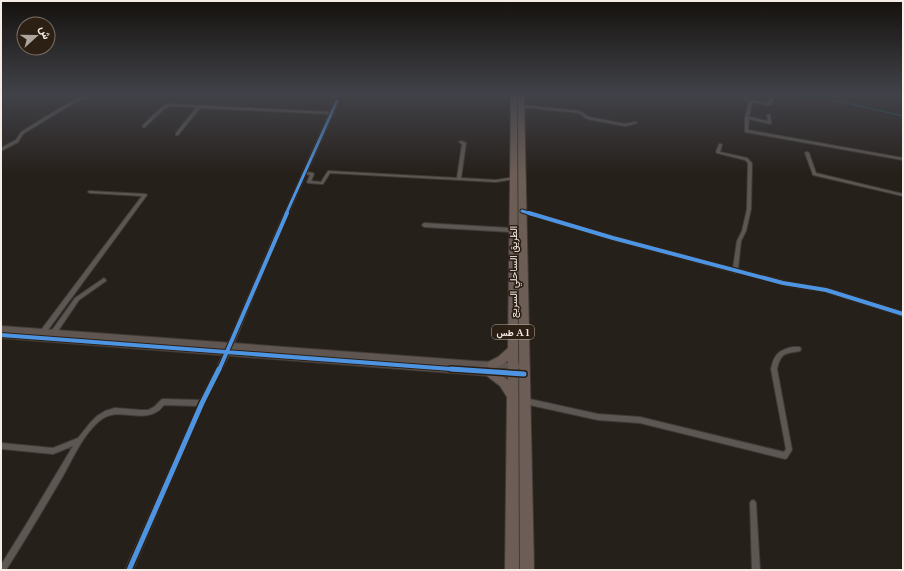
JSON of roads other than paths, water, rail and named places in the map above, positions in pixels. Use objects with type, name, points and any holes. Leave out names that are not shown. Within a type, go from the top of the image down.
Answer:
[{"type":"highway","name":"الطريق الساحلي السريع","points":[[512,570],[514,278],[512,230],[514,121]]},
{"type":"highway","name":"الطريق الساحلي السريع","points":[[521,121],[527,570]]},
{"type":"highway","points":[[512,397],[504,383],[492,369],[513,349]]},
{"type":"street","points":[[1,150],[17,141],[22,133],[42,121]]},
{"type":"street","points":[[144,126],[150,121]]},
{"type":"street","points":[[177,134],[188,121]]},
{"type":"street","points":[[129,570],[328,121]]},
{"type":"street","points":[[601,121],[625,125],[635,123]]},
{"type":"street","points":[[747,121],[746,131],[750,132],[903,159]]},
{"type":"street","points":[[759,121],[770,123],[770,121]]},
{"type":"street","points":[[459,179],[464,143],[461,142]]},
{"type":"street","points":[[720,145],[720,153],[746,159],[750,163],[749,208],[744,231],[739,241],[735,271]]},
{"type":"street","points":[[807,153],[814,174],[903,195]]},
{"type":"street","points":[[305,173],[312,174],[309,182],[322,183],[329,172],[496,181],[514,178]]},
{"type":"street","points":[[43,332],[145,195],[90,192]]},
{"type":"street","points":[[522,211],[735,271],[797,287],[806,287],[832,292],[903,314]]},
{"type":"street","points":[[424,225],[512,230]]},
{"type":"street","points":[[51,336],[77,299],[104,280]]},
{"type":"street","points":[[1,329],[43,332],[51,336]]},
{"type":"street","points":[[1,335],[51,336],[492,369],[524,370]]},
{"type":"street","points":[[524,400],[598,417],[640,420],[784,456],[790,450],[774,368],[776,359],[782,352],[786,350],[798,349]]},
{"type":"street","points":[[2,570],[80,440],[98,419],[107,412],[115,410],[142,414],[159,407],[163,402],[202,403]]},
{"type":"street","points":[[2,446],[53,451],[80,440]]},
{"type":"street","points":[[753,503],[756,570]]}]
